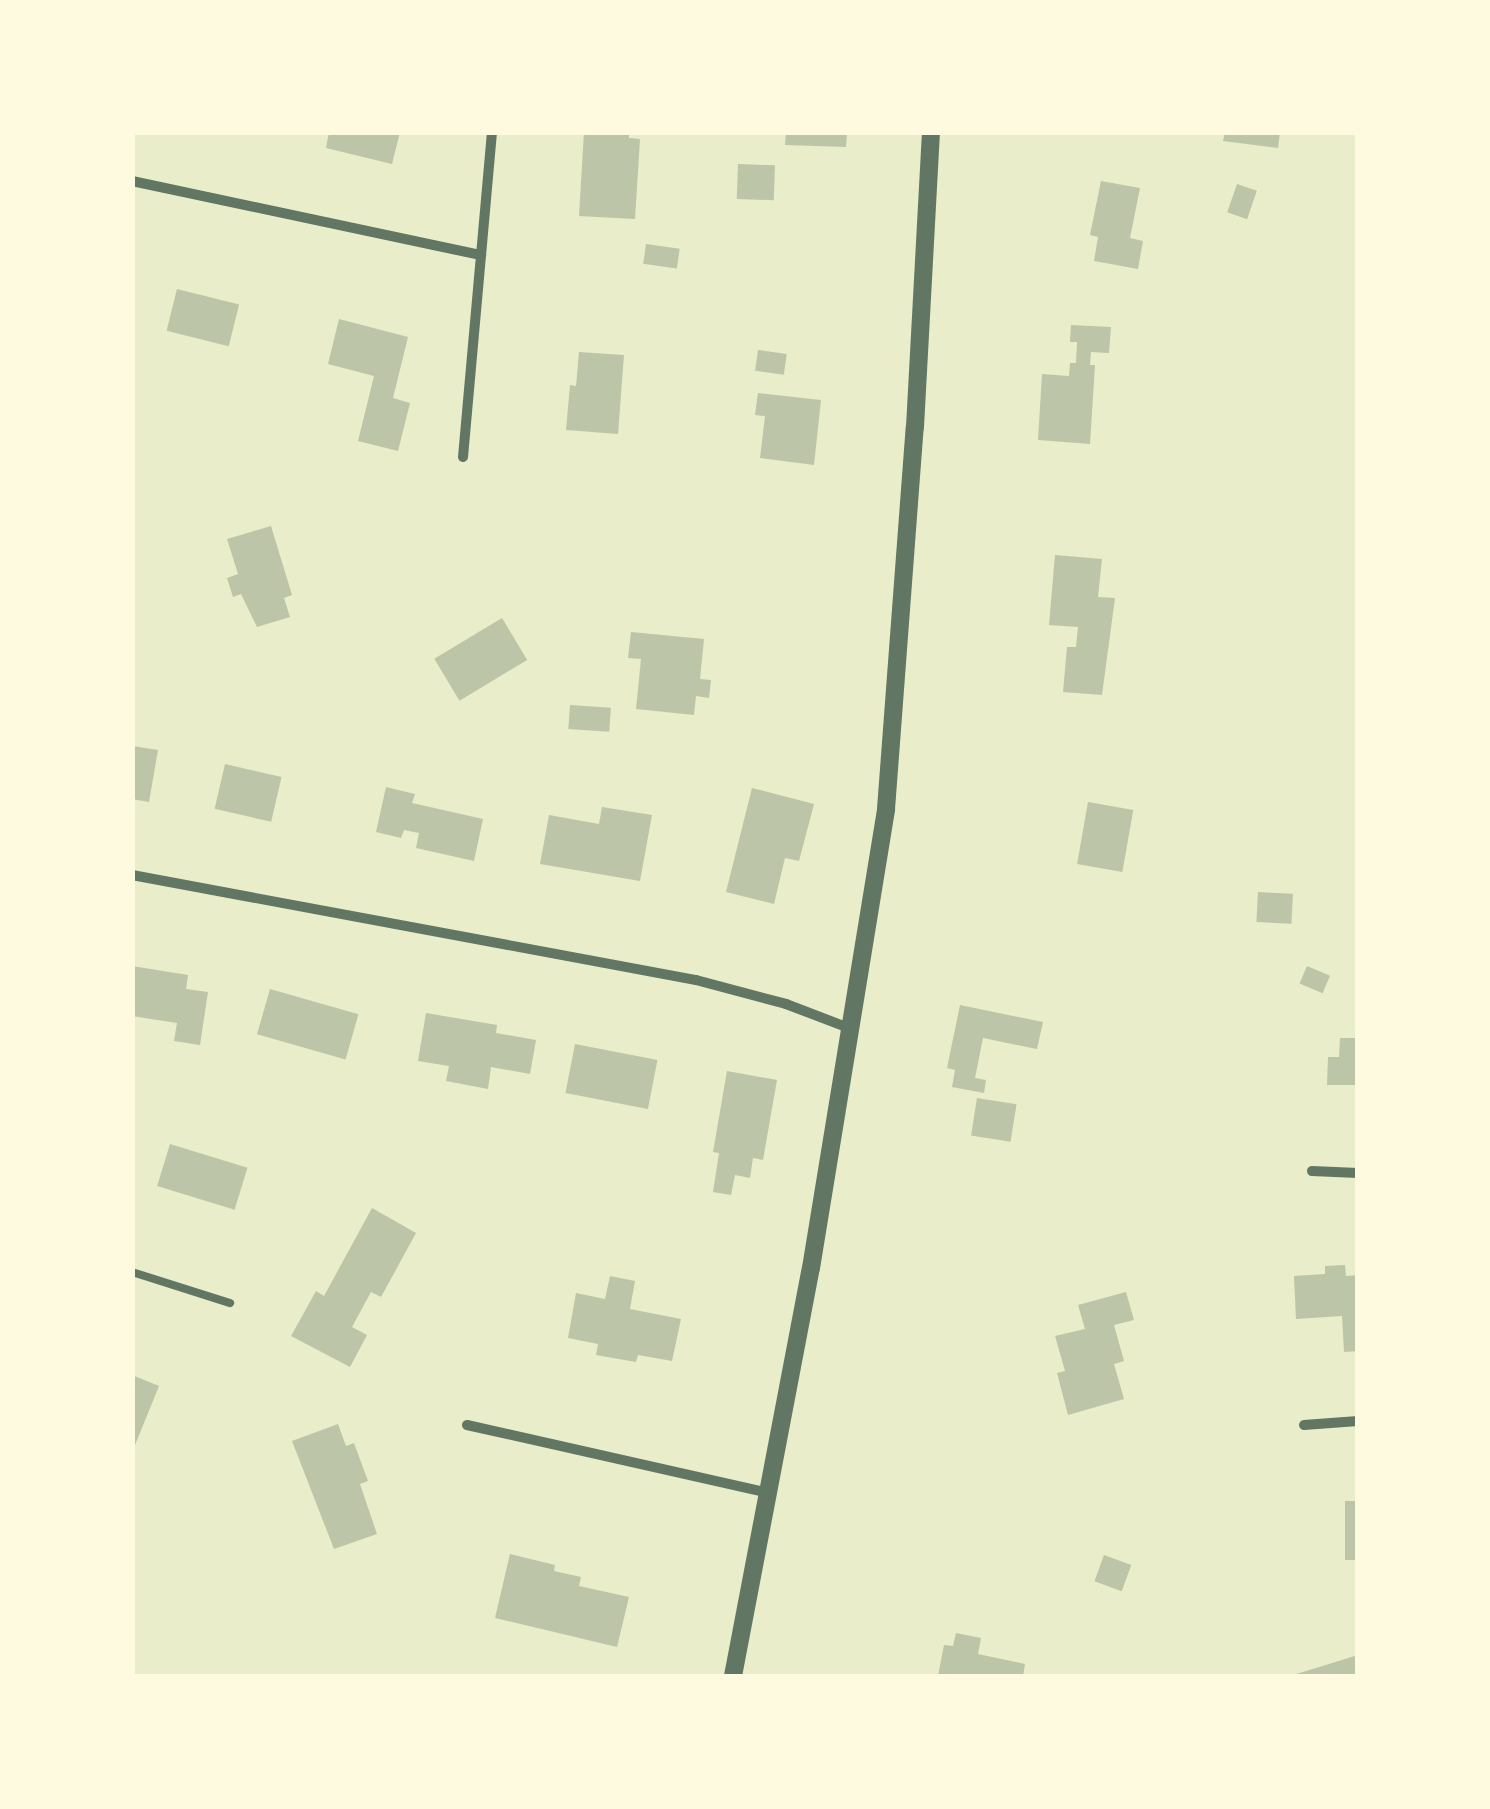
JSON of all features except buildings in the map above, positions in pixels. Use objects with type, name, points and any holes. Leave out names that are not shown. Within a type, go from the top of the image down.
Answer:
[{"type":"street","points":[[463,457],[492,132]]},
{"type":"street","points":[[734,1676],[770,1494],[886,809],[915,427],[931,132]]},
{"type":"street","points":[[132,182],[481,255]]},
{"type":"street","points":[[132,875],[696,980],[786,1004],[849,1028]]},
{"type":"street","points":[[1312,1171],[1358,1173]]},
{"type":"street","points":[[1304,1425],[1358,1421]]},
{"type":"street","points":[[467,1424],[770,1494]]},
{"type":"lane","points":[[132,1272],[230,1303]]}]
